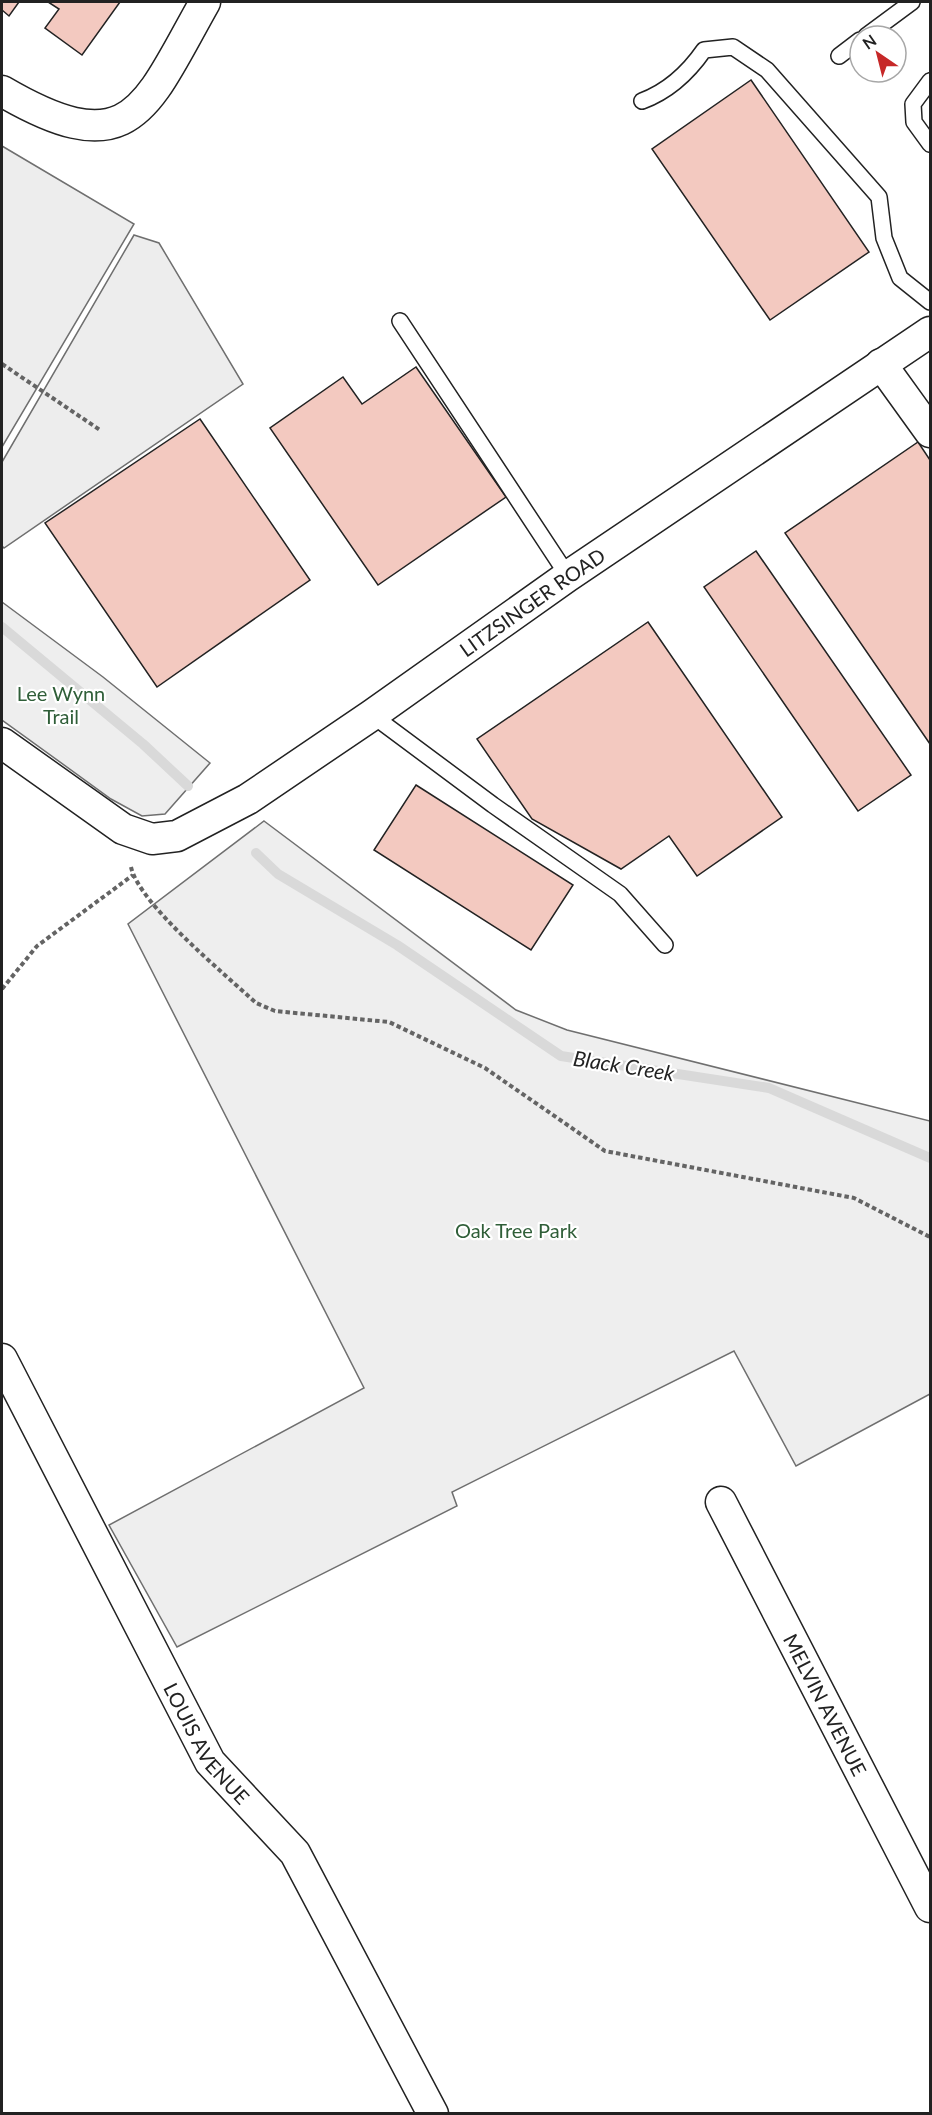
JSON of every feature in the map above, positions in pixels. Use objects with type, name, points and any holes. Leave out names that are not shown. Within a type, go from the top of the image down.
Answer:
[{"type":"street","points":[[2,91],[29,107],[67,122],[92,126],[123,121],[142,106],[158,86],[205,2]]},
{"type":"street","name":"LITZSINGER ROAD","points":[[2,743],[123,829],[152,838],[177,836],[248,799],[372,715],[568,576],[930,332]]},
{"type":"street","points":[[881,364],[930,432]]},
{"type":"street","name":"LOUIS AVENUE","points":[[2,1359],[210,1762],[295,1853],[433,2114]]},
{"type":"street","name":"MELVIN AVENUE","points":[[721,1502],[930,1907]]},
{"type":"lane","points":[[882,24],[912,2]]},
{"type":"lane","points":[[642,101],[657,96],[689,72],[704,50],[733,47],[768,70],[879,197],[884,238],[900,278],[930,302]]},
{"type":"lane","points":[[839,56],[848,49]]},
{"type":"lane","points":[[930,81],[913,104],[914,122],[930,144]]},
{"type":"lane","points":[[400,321],[568,576]]},
{"type":"lane","points":[[372,715],[493,805],[621,894],[665,945]]},
{"type":"path","points":[[2,364],[100,430]]},
{"type":"path","points":[[130,861],[133,875],[148,901],[256,1003],[275,1011],[389,1023],[485,1068],[605,1151],[854,1197],[930,1237]]},
{"type":"path","points":[[2,988],[37,946],[133,875]]},
{"type":"green space","name":"Lee Wynn Trail","points":[[2,602],[103,677],[210,763],[165,814],[142,816],[111,799],[2,720]]},
{"type":"green space","name":"Oak Tree Park","points":[[264,821],[516,1010],[567,1030],[930,1121],[930,1394],[796,1466],[734,1351],[452,1492],[457,1506],[177,1647],[109,1525],[364,1388],[128,924]]},
{"type":"shaded area","points":[[2,146],[134,224],[2,447]]},
{"type":"shaded area","points":[[134,235],[159,243],[243,384],[4,548],[2,546],[2,462]]},
{"type":"building","points":[[2,2],[19,2],[9,16],[2,10]]},
{"type":"building","points":[[48,2],[120,2],[82,55],[45,28],[59,9]]},
{"type":"building","points":[[751,80],[869,252],[770,320],[652,149]]},
{"type":"building","points":[[416,367],[506,497],[378,585],[270,428],[343,377],[362,404]]},
{"type":"building","points":[[200,419],[310,580],[157,687],[45,523]]},
{"type":"building","points":[[918,442],[930,460],[930,744],[785,533]]},
{"type":"building","points":[[756,551],[911,775],[858,811],[704,587]]},
{"type":"building","points":[[648,622],[782,817],[697,876],[669,836],[621,869],[532,819],[477,739]]},
{"type":"building","points":[[416,785],[573,885],[531,950],[374,850]]},
{"type":"waterway","name":"Black Creek","points":[[2,627],[143,744],[188,786]]},
{"type":"waterway","name":"Black Creek","points":[[256,853],[278,874],[397,945],[561,1056],[769,1088],[930,1158]]}]
